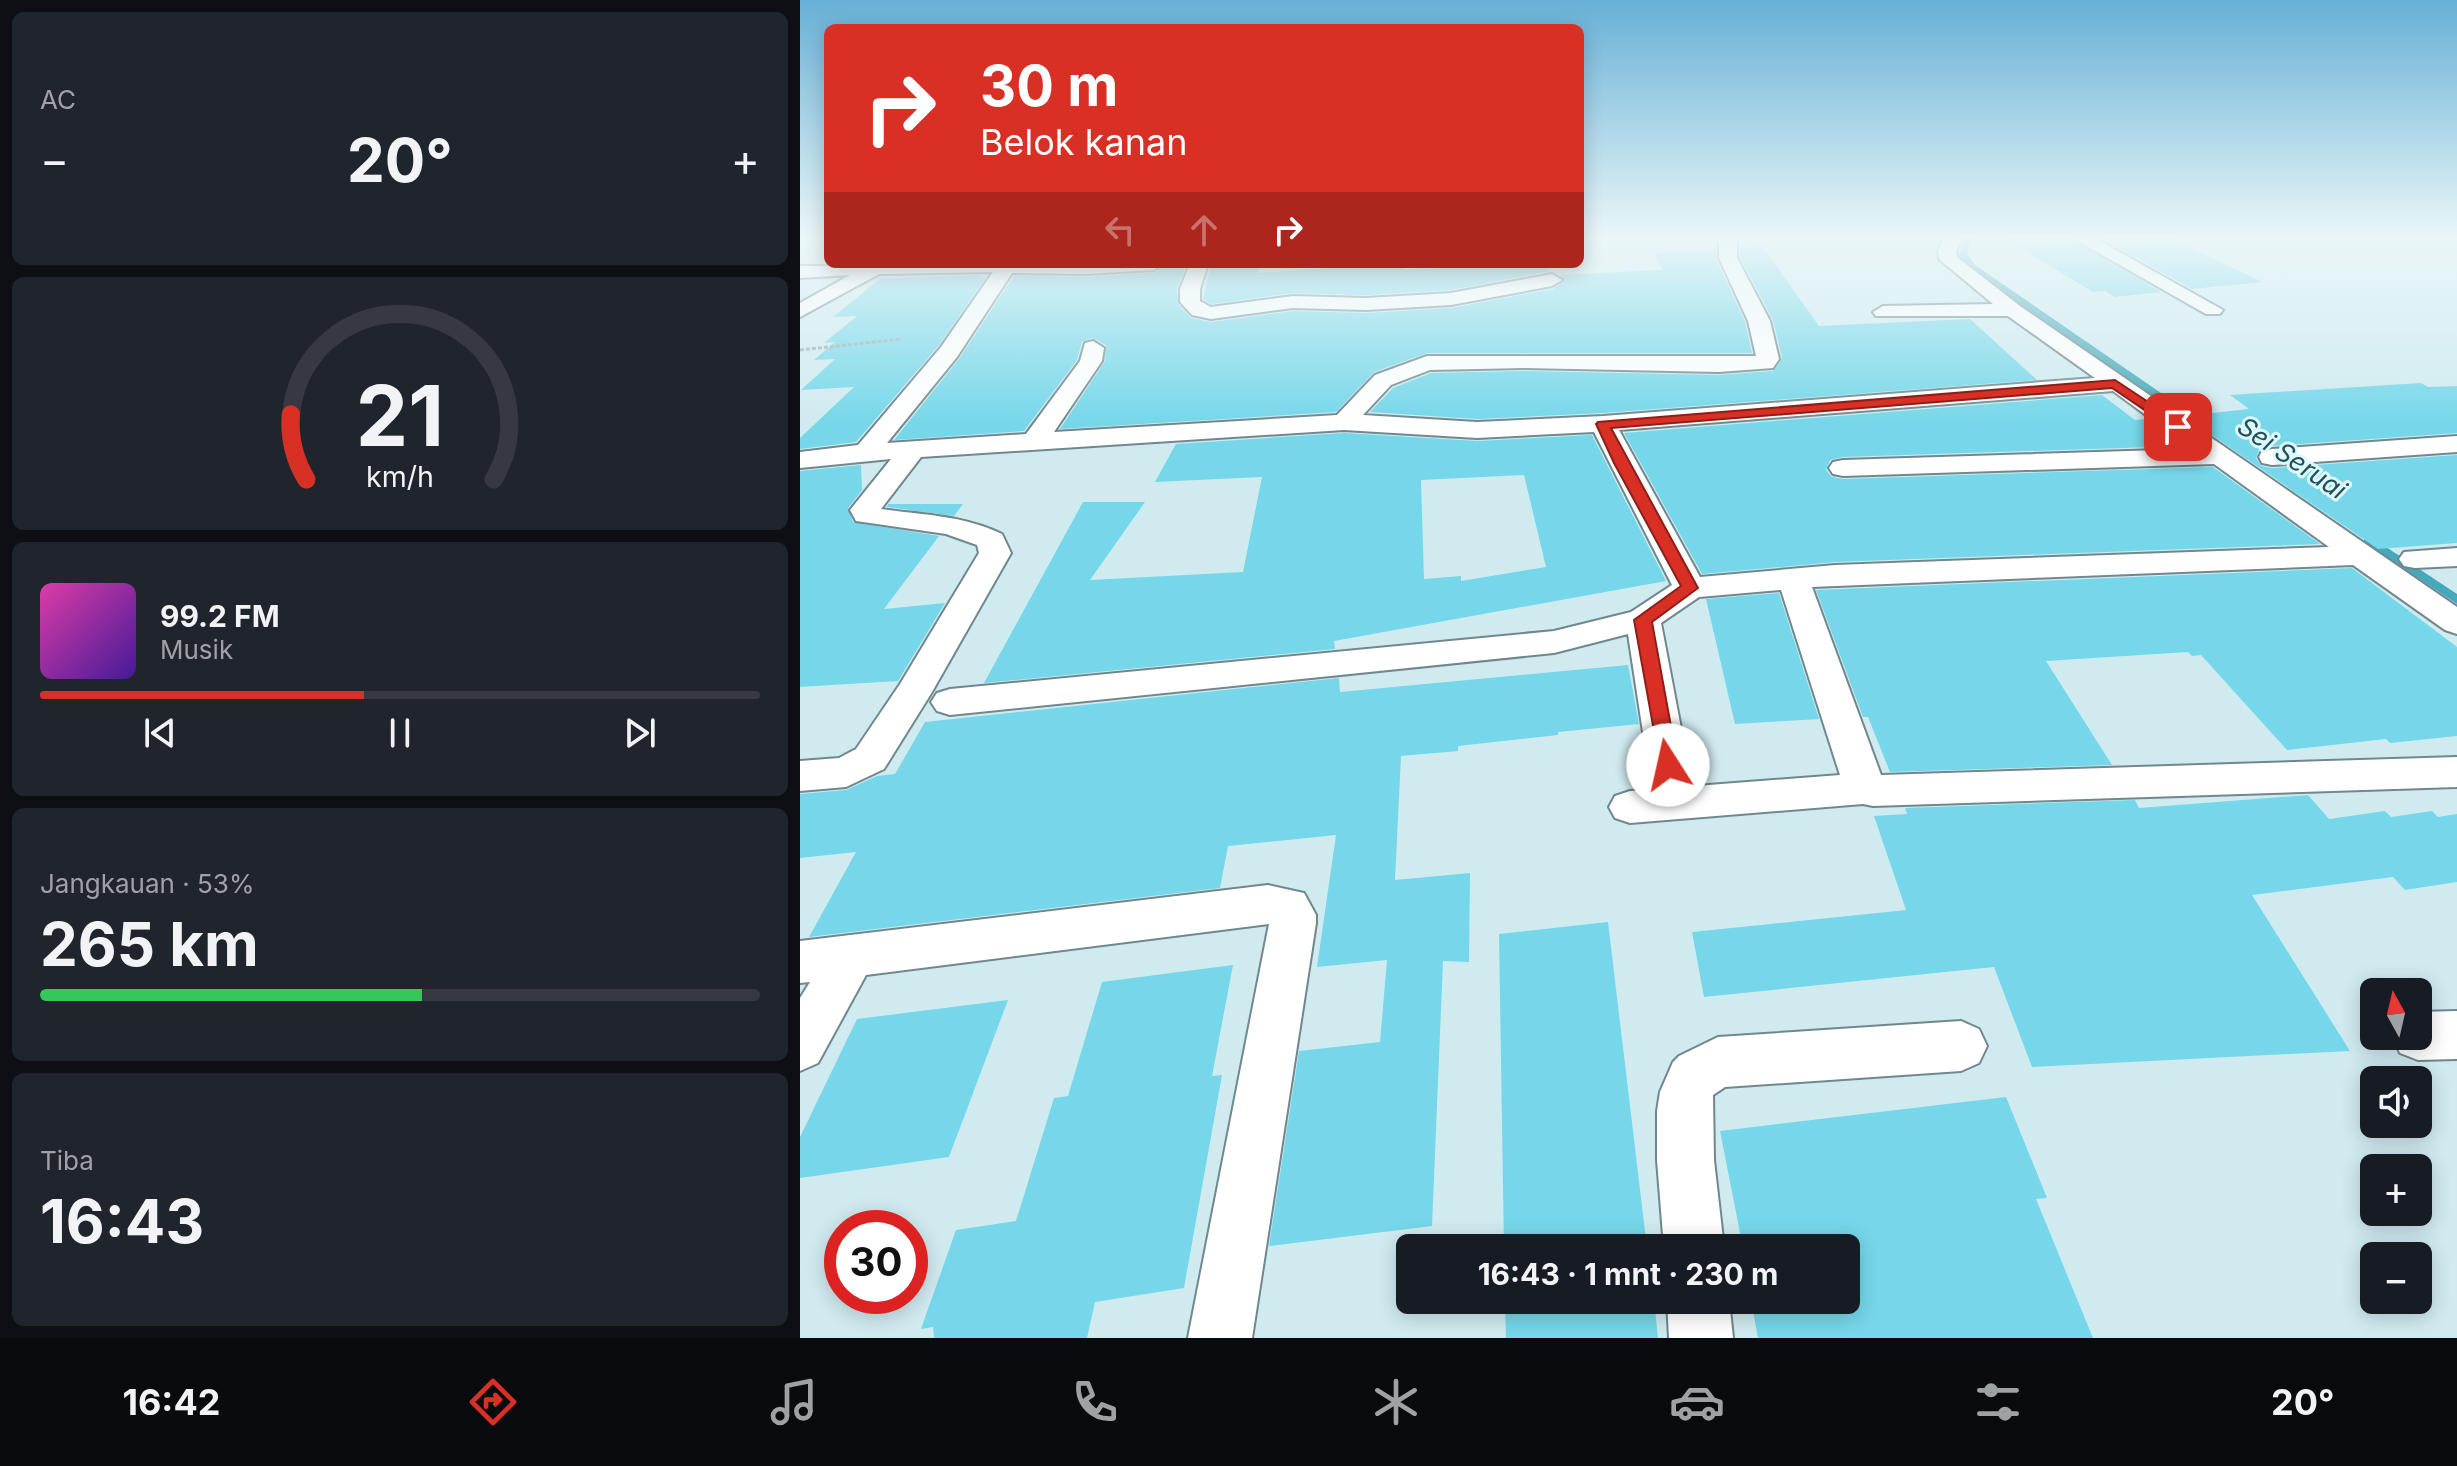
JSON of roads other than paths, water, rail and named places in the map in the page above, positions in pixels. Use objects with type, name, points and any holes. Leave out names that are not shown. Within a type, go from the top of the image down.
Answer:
[{"type":"street","points":[[800,311],[824,297]]},
{"type":"street","points":[[866,452],[949,352],[986,297]]},
{"type":"street","points":[[1190,297],[1190,302],[1199,311],[1211,313],[1293,302],[1366,304],[1459,297]]},
{"type":"street","points":[[1344,422],[1383,380],[1427,363],[1765,363],[1768,359],[1759,321],[1747,297]]},
{"type":"street","points":[[1997,297],[2115,384],[2457,623]]},
{"type":"street","points":[[2190,297],[2213,310]]},
{"type":"street","points":[[1883,312],[2013,310]]},
{"type":"street","points":[[1034,442],[1091,361],[1093,348]]},
{"type":"street","points":[[800,460],[866,452],[1344,422],[1477,430],[1603,424],[2115,384]]},
{"type":"street","points":[[1603,424],[1690,588]]},
{"type":"street","points":[[2272,457],[2457,444]]},
{"type":"street","points":[[800,776],[846,772],[870,759],[914,692],[995,553],[991,540],[979,533],[866,515],[865,510],[913,449]]},
{"type":"street","points":[[1843,468],[2220,456]]},
{"type":"street","points":[[950,702],[1554,642],[1643,620],[1690,588],[1793,578],[2361,555]]},
{"type":"street","points":[[2415,559],[2457,557]]},
{"type":"street","points":[[1793,578],[1865,788]]},
{"type":"street","points":[[1643,620],[1668,765]]},
{"type":"street","points":[[1630,807],[1865,788],[1873,791],[2457,772]]},
{"type":"street","points":[[800,962],[1268,904],[1288,907],[1293,923],[1220,1338]]},
{"type":"street","points":[[800,1046],[852,955]]},
{"type":"street","points":[[2432,1036],[2457,1035]]},
{"type":"street","points":[[1693,1234],[1683,1107],[1693,1080],[1705,1070],[1718,1062],[1961,1046]]},
{"type":"street","points":[[1699,1314],[1701,1338]]},
{"type":"waterway","name":"Sei Seruai","points":[[2016,297],[2202,426]]},
{"type":"waterway","name":"Sei Seruai","points":[[2368,539],[2457,600]]}]
